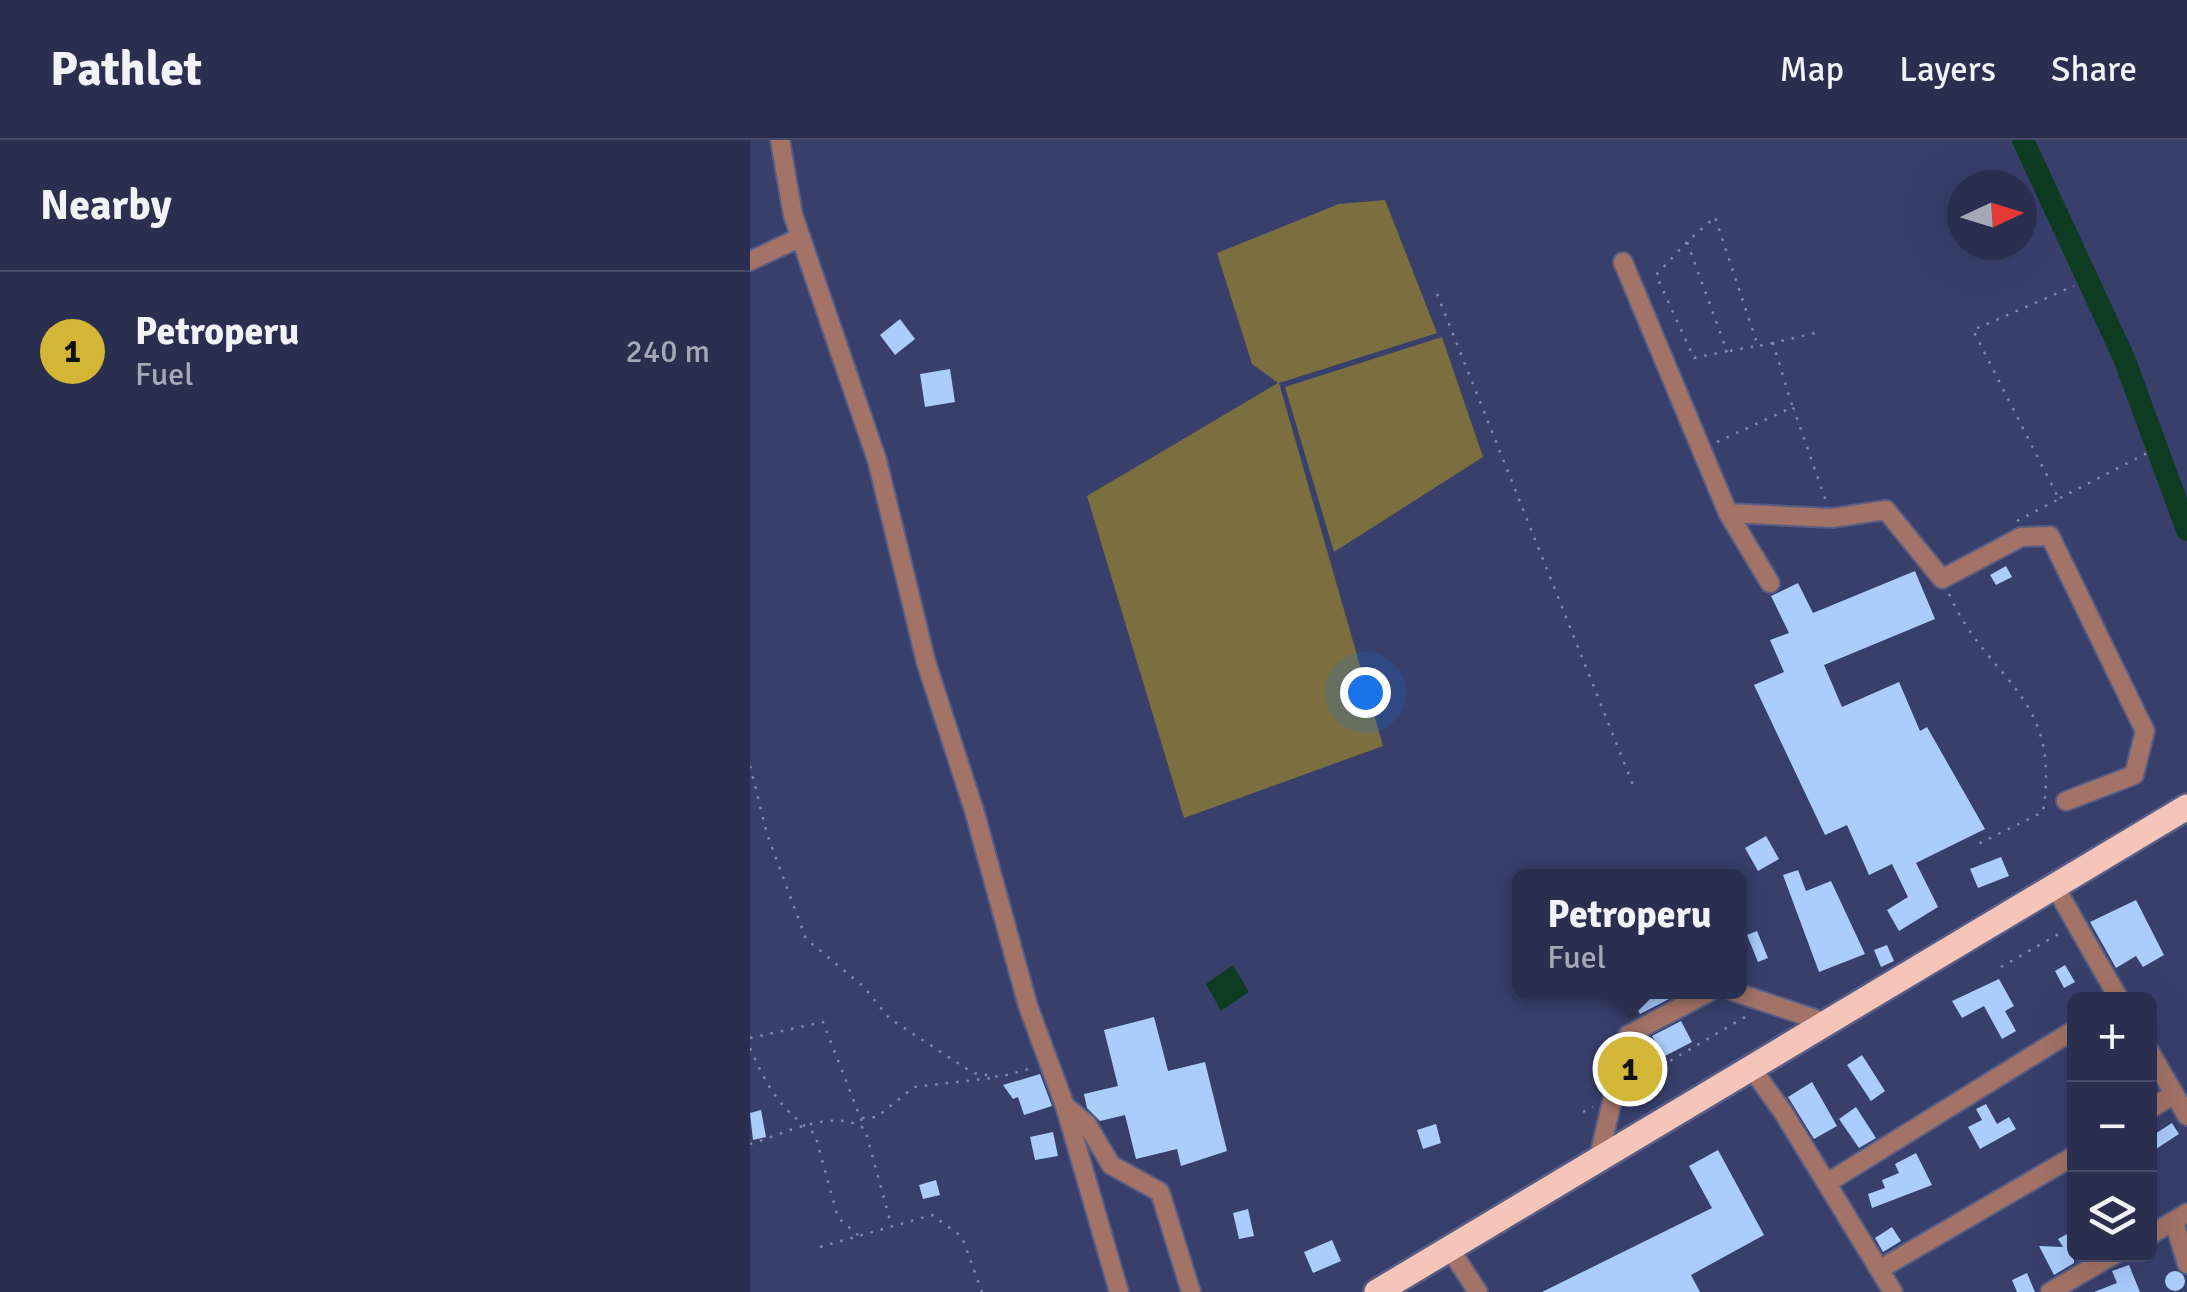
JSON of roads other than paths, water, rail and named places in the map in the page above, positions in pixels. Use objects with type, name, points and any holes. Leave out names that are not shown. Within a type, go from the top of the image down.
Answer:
[{"type":"highway","points":[[1383,1291],[1750,1066],[2187,807]]},
{"type":"street","points":[[780,140],[793,216],[877,460],[926,662],[1119,1292]]},
{"type":"street","points":[[750,261],[801,237]]},
{"type":"street","points":[[1624,262],[1728,513],[1770,583]]},
{"type":"street","points":[[1728,513],[1832,518],[1886,510],[1942,579],[2021,537],[2050,536],[2077,584],[2145,731],[2134,775],[2066,801]]},
{"type":"street","points":[[2054,885],[2114,992]]},
{"type":"street","points":[[1747,996],[1824,1022]]},
{"type":"street","points":[[1598,1160],[1628,1036],[1696,999]]},
{"type":"street","points":[[1827,1183],[2067,1034]]},
{"type":"street","points":[[2157,1064],[2187,1116]]},
{"type":"street","points":[[1750,1066],[1893,1292]]},
{"type":"street","points":[[2157,1105],[2174,1094]]},
{"type":"street","points":[[1065,1106],[1088,1124],[1111,1165],[1160,1192],[1190,1292]]},
{"type":"street","points":[[1880,1269],[2067,1160]]},
{"type":"street","points":[[2157,1230],[2180,1217],[2187,1264]]},
{"type":"street","points":[[1450,1248],[1478,1292]]},
{"type":"street","points":[[2050,1292],[2101,1262]]},
{"type":"waterway","points":[[2023,140],[2124,358],[2187,530]]},
{"type":"place","name":"Petroperu","points":[[1630,1069]]}]
